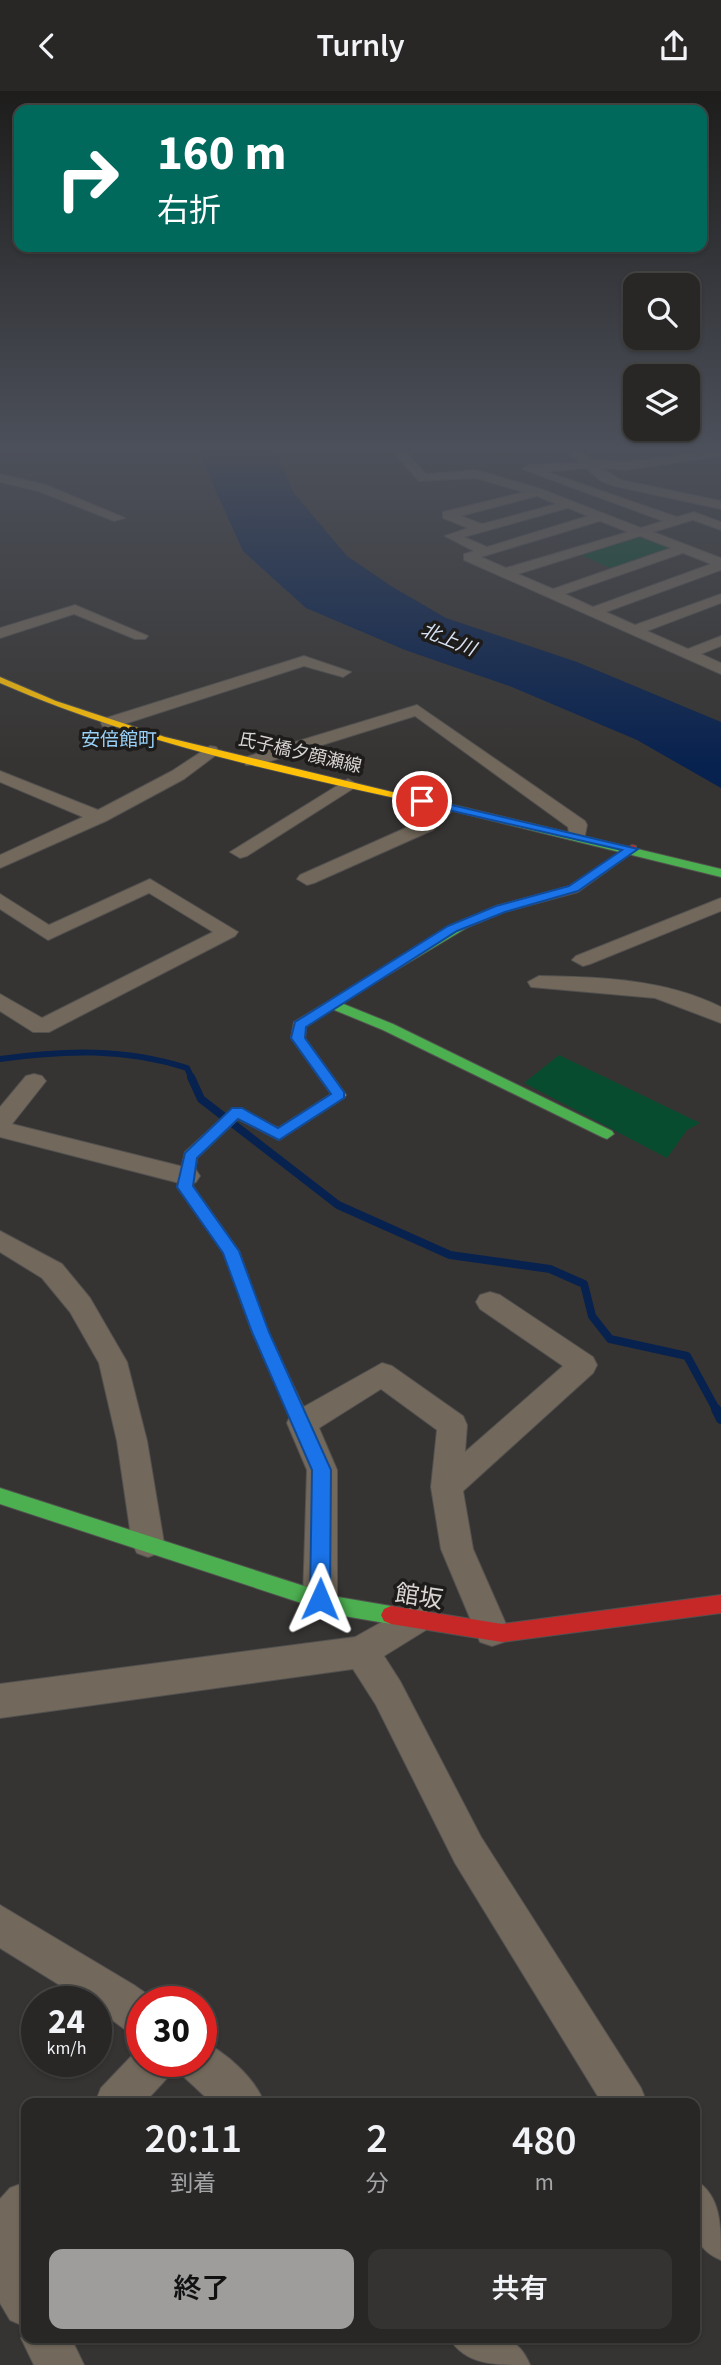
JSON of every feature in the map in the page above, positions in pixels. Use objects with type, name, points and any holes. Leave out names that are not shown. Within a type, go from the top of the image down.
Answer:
[{"type":"main road","name":"氏子橋夕顔瀬線","points":[[0,680],[35,698],[109,723],[210,751],[632,849],[721,873]]},
{"type":"main road","points":[[302,1423],[260,1332],[231,1251],[185,1187],[190,1156],[237,1112],[279,1135],[339,1095],[298,1038],[299,1025],[452,929],[500,909],[573,889],[632,849]]},
{"type":"main road","points":[[331,1004],[388,1027],[607,1135]]},
{"type":"main road","name":"館坂","points":[[0,1496],[338,1606],[502,1633],[721,1604]]},
{"type":"street","points":[[486,552],[469,557],[721,669]]},
{"type":"street","points":[[505,573],[572,552]]},
{"type":"street","points":[[552,594],[672,552]]},
{"type":"street","points":[[694,552],[721,564]]},
{"type":"street","points":[[593,612],[721,564]]},
{"type":"street","points":[[635,630],[721,597]]},
{"type":"street","points":[[0,633],[75,609],[140,636]]},
{"type":"street","points":[[688,654],[721,641]]},
{"type":"street","points":[[109,723],[304,661],[343,672]]},
{"type":"street","points":[[252,761],[417,710],[578,825],[577,836]]},
{"type":"street","points":[[0,862],[99,817],[178,775],[210,751]]},
{"type":"street","points":[[0,776],[99,817]]},
{"type":"street","points":[[240,852],[348,784]]},
{"type":"street","points":[[307,879],[426,826],[447,807]]},
{"type":"street","points":[[0,900],[48,934],[150,885],[228,933],[41,1027],[0,1001]]},
{"type":"street","points":[[583,960],[721,904]]},
{"type":"street","points":[[539,982],[606,984],[663,994],[721,1016]]},
{"type":"street","points":[[0,1123],[34,1081]]},
{"type":"street","points":[[0,1129],[187,1176]]},
{"type":"street","points":[[0,1240],[52,1271],[80,1305],[113,1362],[132,1441],[148,1543]]},
{"type":"street","points":[[447,1486],[583,1365],[490,1303]]},
{"type":"street","points":[[320,1599],[322,1470],[302,1423],[382,1374],[452,1425],[447,1486],[457,1549],[492,1631]]},
{"type":"street","points":[[0,1701],[361,1652],[414,1619]]},
{"type":"street","points":[[361,1652],[388,1693],[468,1850],[623,2098]]},
{"type":"street","points":[[0,1925],[126,2004]]},
{"type":"street","points":[[121,2098],[140,2077]]},
{"type":"street","points":[[215,2077],[238,2098]]},
{"type":"street","points":[[700,2209],[721,2237]]},
{"type":"street","points":[[0,2233],[21,2210]]},
{"type":"street","points":[[0,2257],[21,2295]]},
{"type":"street","points":[[48,2343],[60,2365]]},
{"type":"street","points":[[479,2343],[506,2365]]},
{"type":"green space","points":[[590,552],[660,552],[613,569],[581,555]]},
{"type":"green space","points":[[559,1055],[700,1123],[687,1130],[667,1158],[524,1083]]},
{"type":"water","name":"北上川","points":[[244,552],[344,552],[391,586],[446,618],[577,662],[721,722],[721,788],[637,740],[512,687],[405,650],[306,608]]},
{"type":"waterway","points":[[0,1059],[71,1053],[117,1054],[187,1068],[192,1079]]},
{"type":"waterway","points":[[191,1077],[201,1099],[338,1205],[450,1255],[550,1269],[584,1284],[592,1316],[610,1339],[687,1356],[717,1411]]},
{"type":"waterway","points":[[717,1411],[721,1419]]},
{"type":"traffic: fast","points":[[441,805],[721,873]]},
{"type":"traffic: fast","points":[[464,924],[331,1004],[388,1027],[607,1134]]},
{"type":"traffic: fast","points":[[302,1423],[260,1332],[231,1251],[185,1187],[190,1156],[237,1112],[279,1135],[339,1095],[298,1038],[299,1025],[331,1004]]},
{"type":"traffic: fast","points":[[0,1496],[338,1606],[391,1615]]},
{"type":"traffic: slow","points":[[0,680],[53,703],[162,739],[273,768],[441,805]]},
{"type":"traffic: jam","points":[[464,924],[500,909],[574,889],[632,848]]},
{"type":"traffic: jam","points":[[391,1615],[502,1633],[721,1604]]},
{"type":"district","name":"安倍館町","points":[[119,740]]},
{"type":"route","points":[[320,1599],[322,1470],[260,1332],[231,1251],[185,1187],[190,1156],[237,1112],[279,1135],[339,1095],[298,1038],[299,1025],[430,940],[500,909],[573,889],[632,849],[422,801]]}]
